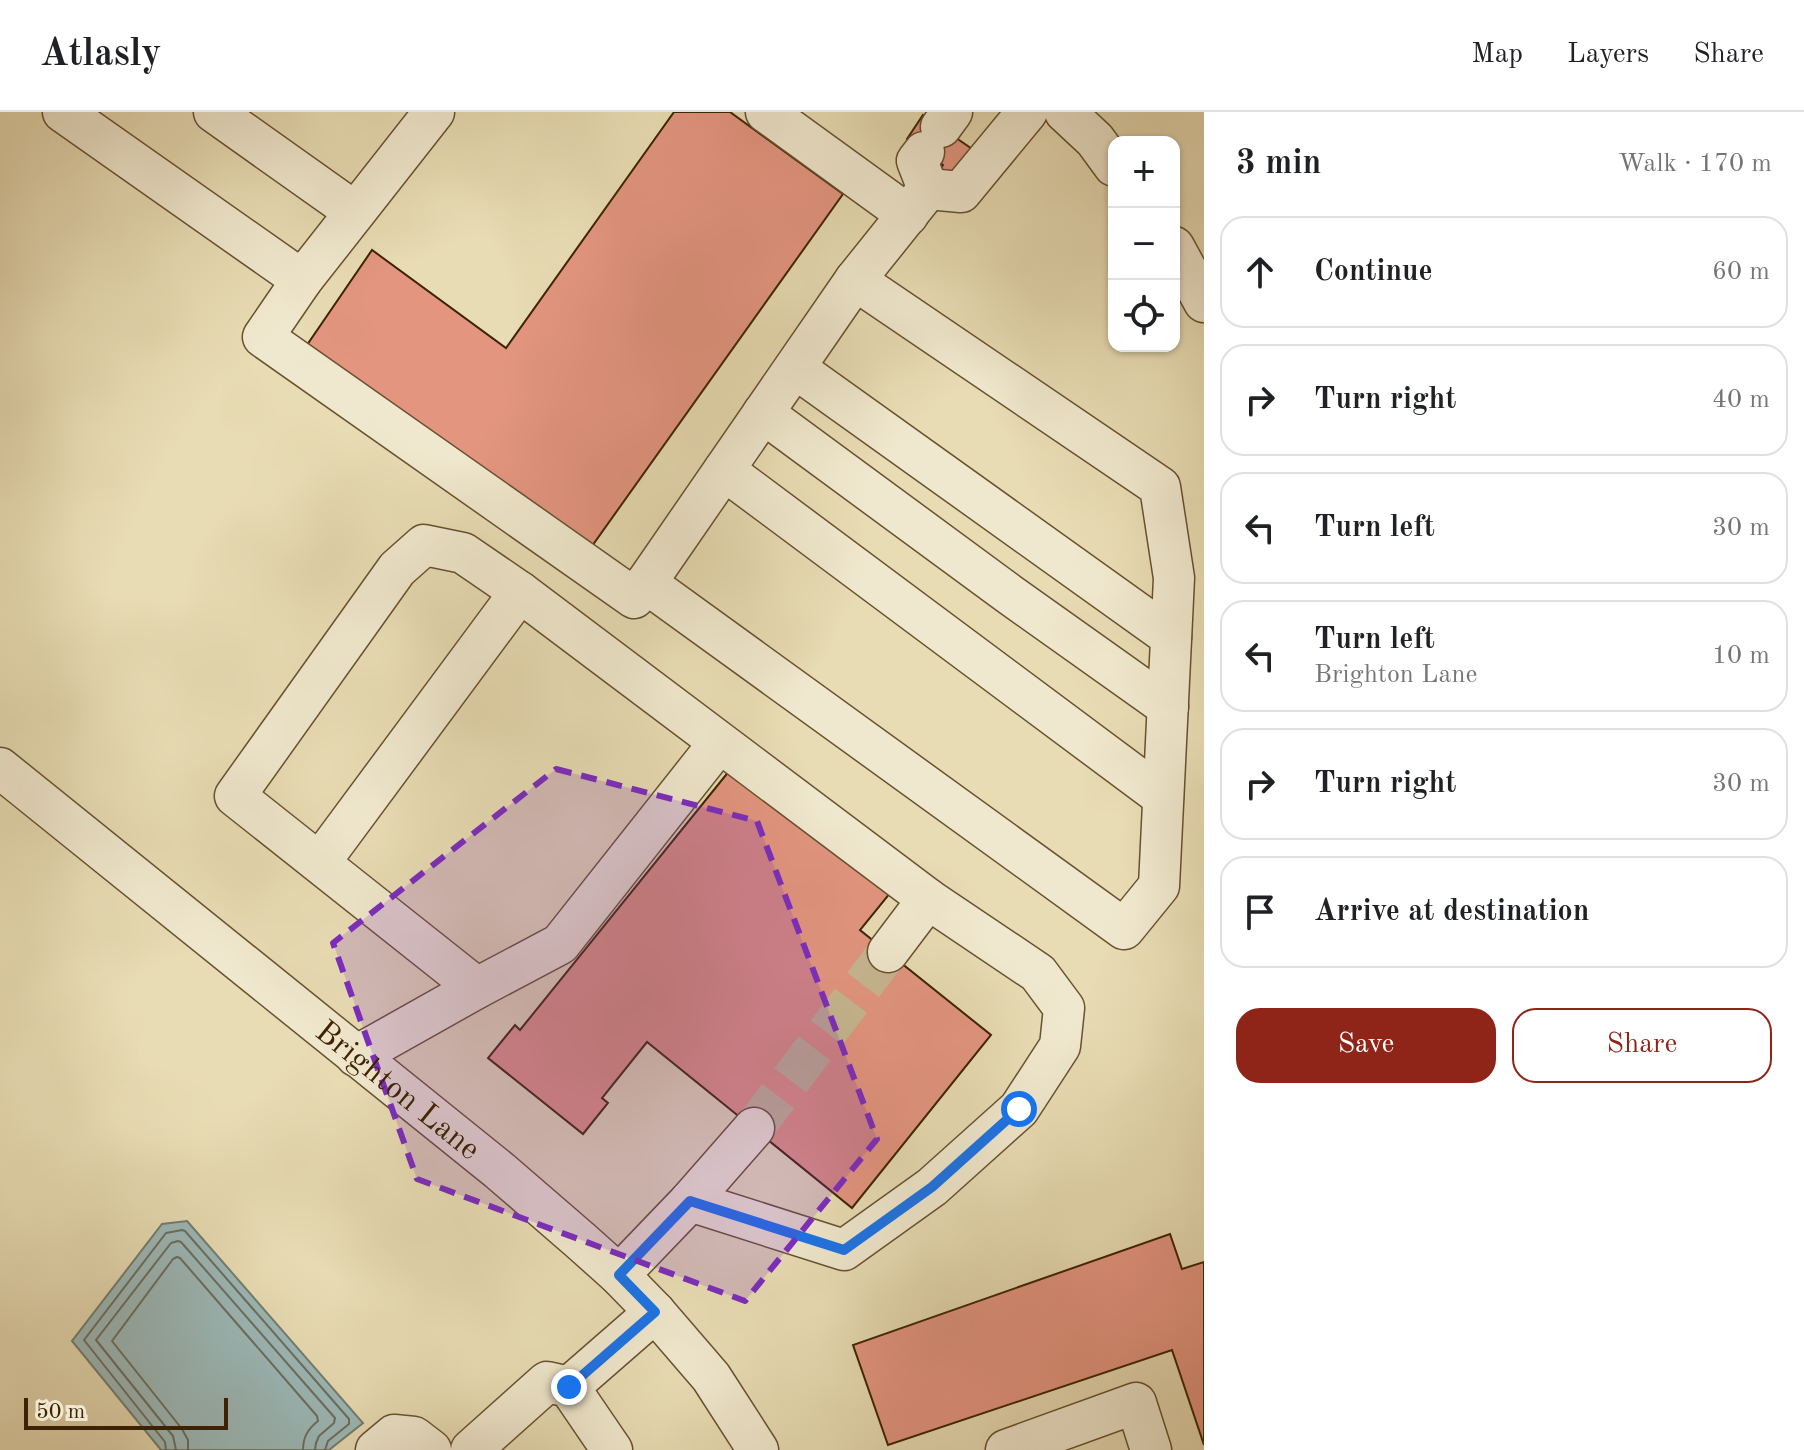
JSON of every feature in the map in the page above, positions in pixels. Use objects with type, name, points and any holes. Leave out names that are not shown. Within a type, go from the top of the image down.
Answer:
[{"type":"street","points":[[214,112],[355,212]]},
{"type":"street","points":[[434,112],[302,280],[263,337],[634,598],[855,280],[930,159]]},
{"type":"street","points":[[766,112],[930,159],[961,192],[1027,112]]},
{"type":"street","points":[[1065,112],[1095,140],[1108,158]]},
{"type":"street","points":[[86,119],[302,280]]},
{"type":"street","points":[[1180,258],[1204,302]]},
{"type":"street","points":[[646,583],[1124,929],[1159,886],[1174,578],[1160,487],[855,280]]},
{"type":"street","points":[[795,368],[1171,637]]},
{"type":"street","points":[[763,413],[1168,707]]},
{"type":"street","points":[[724,470],[1163,797]]},
{"type":"street","points":[[477,988],[235,796],[397,569],[424,545],[463,553],[520,592],[928,899],[1038,973],[1064,1008],[1060,1046],[1019,1109],[932,1187],[844,1250],[690,1201]]},
{"type":"street","points":[[320,862],[520,592]]},
{"type":"street","points":[[356,1056],[560,944],[719,743]]},
{"type":"street","name":"Brighton Lane","points":[[0,768],[500,1171],[619,1275],[711,1377],[758,1450]]},
{"type":"street","points":[[888,952],[928,899]]},
{"type":"street","points":[[619,1275],[754,1128]]},
{"type":"street","points":[[569,1387],[655,1312]]},
{"type":"street","points":[[471,1450],[547,1382],[569,1387],[612,1450]]},
{"type":"street","points":[[1006,1450],[1136,1403],[1151,1450]]},
{"type":"street","points":[[376,1450],[394,1435],[414,1437],[431,1450]]},
{"type":"highlighted area","points":[[556,769],[757,821],[877,1139],[745,1301],[417,1179],[333,943]]},
{"type":"water","points":[[187,1221],[363,1423],[329,1450],[161,1450],[72,1341],[162,1224]]},
{"type":"building","points":[[674,112],[730,112],[843,194],[592,546],[307,345],[372,250],[506,348]]},
{"type":"building","points":[[923,115],[975,151],[950,189],[934,178],[943,165],[907,139]]},
{"type":"building","points":[[734,765],[891,892],[860,930],[991,1035],[852,1208],[647,1042],[602,1098],[608,1103],[583,1134],[488,1058],[515,1025],[520,1030]]},
{"type":"building","points":[[1170,1234],[1182,1269],[1204,1262],[1204,1445],[1172,1350],[888,1445],[853,1345]]},
{"type":"tunnel","points":[[754,1128],[888,952]]},
{"type":"route","points":[[569,1387],[655,1312],[619,1275],[690,1201],[844,1250],[932,1187],[1019,1109]]}]
